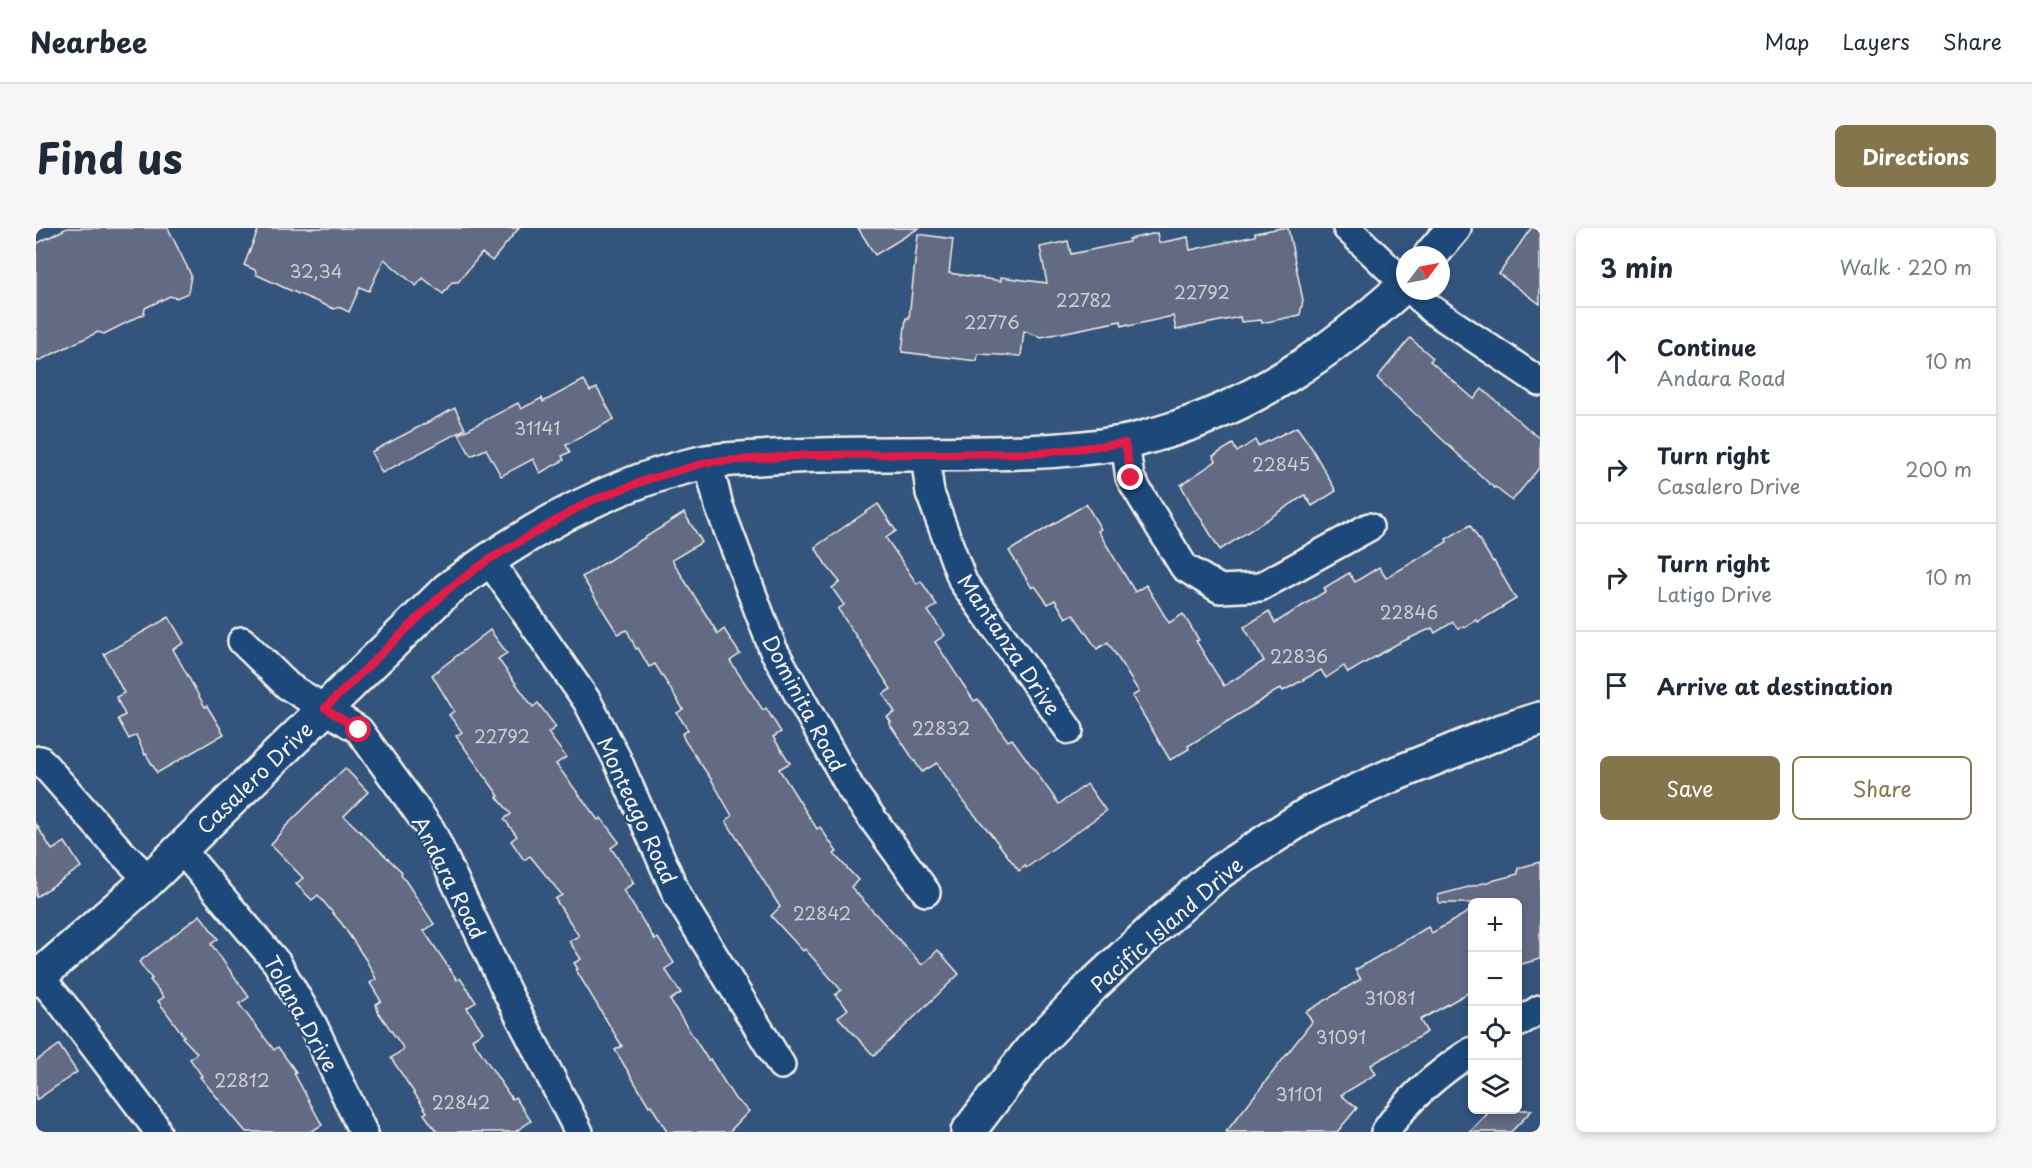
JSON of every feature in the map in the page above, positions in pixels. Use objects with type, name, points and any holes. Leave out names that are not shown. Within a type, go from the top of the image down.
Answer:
[{"type":"street","points":[[1347,228],[1396,275]]},
{"type":"street","points":[[1439,246],[1454,228]]},
{"type":"street","name":"Casalero Drive","points":[[38,977],[148,880],[447,590],[488,560],[588,502],[649,479],[708,462],[810,455],[1040,453],[1125,443],[1195,423],[1263,391],[1322,353],[1366,320],[1396,292]]},
{"type":"street","points":[[1422,300],[1431,309],[1540,382]]},
{"type":"street","points":[[1125,443],[1131,478],[1184,567],[1220,590],[1260,587],[1369,527]]},
{"type":"street","name":"Mantanza Drive","points":[[925,454],[930,493],[963,582],[1068,730]]},
{"type":"street","name":"Dominita Road","points":[[708,462],[719,506],[773,649],[851,789],[926,892]]},
{"type":"street","name":"Monteago Road","points":[[488,560],[587,701],[617,759],[678,897],[781,1065]]},
{"type":"street","name":"Andara Road","points":[[242,641],[288,686],[359,730],[431,830],[506,990],[579,1132]]},
{"type":"street","name":"Pacific Island Drive","points":[[968,1132],[1030,1051],[1117,964],[1219,872],[1313,812],[1390,776],[1502,731],[1540,719]]},
{"type":"street","points":[[40,760],[148,880]]},
{"type":"street","name":"Tolana Drive","points":[[180,848],[277,963],[313,1025],[363,1132]]},
{"type":"street","points":[[38,977],[71,1015],[157,1132]]},
{"type":"street","points":[[1522,1020],[1540,1009]]},
{"type":"street","points":[[1385,1132],[1400,1109],[1448,1067],[1468,1055]]},
{"type":"building","points":[[67,228],[168,228],[191,275],[188,293],[176,298],[170,296],[145,308],[144,314],[104,334],[98,332],[36,362],[36,244]]},
{"type":"building","points":[[259,228],[519,228],[492,261],[482,253],[458,282],[452,282],[443,294],[423,278],[416,286],[384,259],[369,291],[360,287],[349,312],[339,307],[334,309],[285,288],[257,275],[255,270],[244,265]]},
{"type":"building","points":[[858,228],[919,228],[875,255]]},
{"type":"building","points":[[1288,228],[1303,300],[1300,315],[1262,323],[1261,320],[1241,322],[1240,317],[1176,330],[1173,316],[1129,326],[1128,324],[1122,326],[1121,321],[1041,337],[1024,331],[1021,356],[978,354],[977,361],[902,352],[906,318],[909,318],[918,234],[953,239],[949,273],[1001,281],[1001,277],[1047,283],[1040,247],[1068,241],[1071,254],[1129,242],[1129,239],[1157,233],[1159,243],[1188,237],[1190,250]]},
{"type":"building","points":[[1531,228],[1540,228],[1540,304],[1499,274]]},
{"type":"building","points":[[1410,338],[1433,358],[1430,361],[1474,399],[1482,389],[1540,439],[1540,467],[1512,501],[1494,488],[1377,378]]},
{"type":"building","points":[[584,380],[590,391],[597,388],[614,419],[566,445],[570,452],[562,456],[564,460],[540,473],[533,459],[501,476],[486,449],[471,456],[459,434],[518,403],[521,409],[542,398],[543,402]]},
{"type":"building","points":[[455,408],[465,429],[382,473],[371,452]]},
{"type":"building","points":[[1297,427],[1336,491],[1312,506],[1305,495],[1220,550],[1181,485],[1216,461],[1213,456],[1233,444],[1237,452],[1255,440],[1258,446]]},
{"type":"building","points":[[878,504],[896,531],[886,538],[917,584],[921,581],[937,605],[928,611],[945,635],[935,642],[974,701],[978,699],[1008,741],[1012,739],[1059,804],[1087,784],[1106,811],[1019,871],[963,801],[937,763],[922,772],[889,723],[891,722],[887,717],[895,712],[883,694],[891,689],[838,609],[844,605],[832,588],[840,582],[815,547]]},
{"type":"building","points":[[1086,504],[1101,529],[1098,531],[1135,592],[1146,585],[1169,623],[1183,614],[1199,640],[1196,641],[1224,686],[1264,661],[1244,627],[1269,611],[1275,623],[1326,591],[1324,588],[1349,573],[1355,582],[1379,567],[1386,578],[1447,542],[1446,539],[1470,525],[1516,599],[1464,628],[1463,626],[1458,629],[1453,622],[1435,633],[1432,628],[1397,644],[1348,673],[1344,666],[1326,678],[1321,670],[1283,691],[1281,688],[1188,746],[1189,749],[1170,760],[1132,696],[1139,692],[1108,642],[1097,649],[1073,614],[1066,618],[1055,600],[1048,604],[1035,586],[1032,588],[1009,551]]},
{"type":"building","points":[[684,513],[702,542],[672,560],[718,634],[724,629],[740,654],[730,661],[763,710],[766,708],[781,732],[773,737],[790,763],[779,769],[817,829],[820,827],[837,852],[834,854],[858,880],[851,887],[922,965],[938,950],[959,974],[874,1056],[838,1017],[848,1009],[835,995],[841,990],[805,949],[803,951],[771,916],[780,907],[726,821],[732,816],[711,779],[685,741],[682,734],[688,730],[677,713],[683,709],[655,664],[649,667],[638,648],[636,649],[627,630],[618,634],[582,577]]},
{"type":"building","points":[[169,617],[184,643],[173,649],[205,707],[207,706],[224,734],[157,773],[136,735],[129,739],[118,719],[125,715],[116,697],[124,693],[104,654]]},
{"type":"building","points":[[490,630],[507,653],[498,659],[533,707],[538,703],[556,727],[548,733],[566,757],[556,764],[598,820],[601,818],[619,842],[611,848],[634,883],[623,890],[655,940],[658,938],[674,963],[665,969],[681,993],[670,1000],[735,1099],[749,1111],[729,1132],[667,1132],[651,1105],[649,1106],[615,1050],[622,1046],[576,970],[578,969],[574,963],[581,959],[569,941],[579,936],[555,899],[562,895],[530,856],[524,860],[511,841],[517,836],[504,819],[511,814],[456,736],[462,732],[449,715],[454,711],[432,675]]},
{"type":"building","points":[[345,768],[368,792],[344,816],[402,872],[401,874],[434,924],[424,931],[457,980],[460,978],[476,1002],[467,1008],[483,1032],[472,1039],[512,1099],[515,1097],[531,1121],[515,1132],[437,1132],[424,1114],[427,1112],[391,1058],[404,1049],[378,1012],[376,1004],[381,1001],[370,983],[376,979],[366,960],[342,924],[318,895],[312,900],[296,884],[303,878],[271,845],[284,828]]},
{"type":"building","points":[[36,824],[52,850],[65,842],[81,867],[36,897]]},
{"type":"building","points":[[1540,862],[1540,959],[1522,964],[1522,898],[1468,898],[1468,903],[1439,903],[1438,895],[1518,874],[1518,868]]},
{"type":"building","points":[[1468,912],[1468,993],[1420,1020],[1427,1032],[1371,1065],[1376,1074],[1341,1095],[1357,1108],[1337,1132],[1226,1132],[1312,1022],[1306,1012],[1361,979],[1355,970],[1428,927],[1432,933]]},
{"type":"building","points":[[200,915],[218,939],[211,944],[249,997],[239,1004],[274,1050],[278,1047],[296,1072],[294,1073],[322,1125],[310,1132],[246,1132],[200,1077],[202,1076],[190,1059],[197,1053],[182,1037],[184,1036],[158,1001],[164,997],[139,962]]},
{"type":"building","points":[[59,1045],[77,1072],[36,1100],[36,1061]]},
{"type":"building","points":[[1522,1110],[1532,1110],[1511,1132],[1470,1132],[1487,1114],[1522,1114]]},
{"type":"route","points":[[359,730],[325,708],[447,590],[488,560],[544,526],[588,502],[649,479],[708,462],[810,455],[1040,453],[1125,443],[1131,478]]}]
